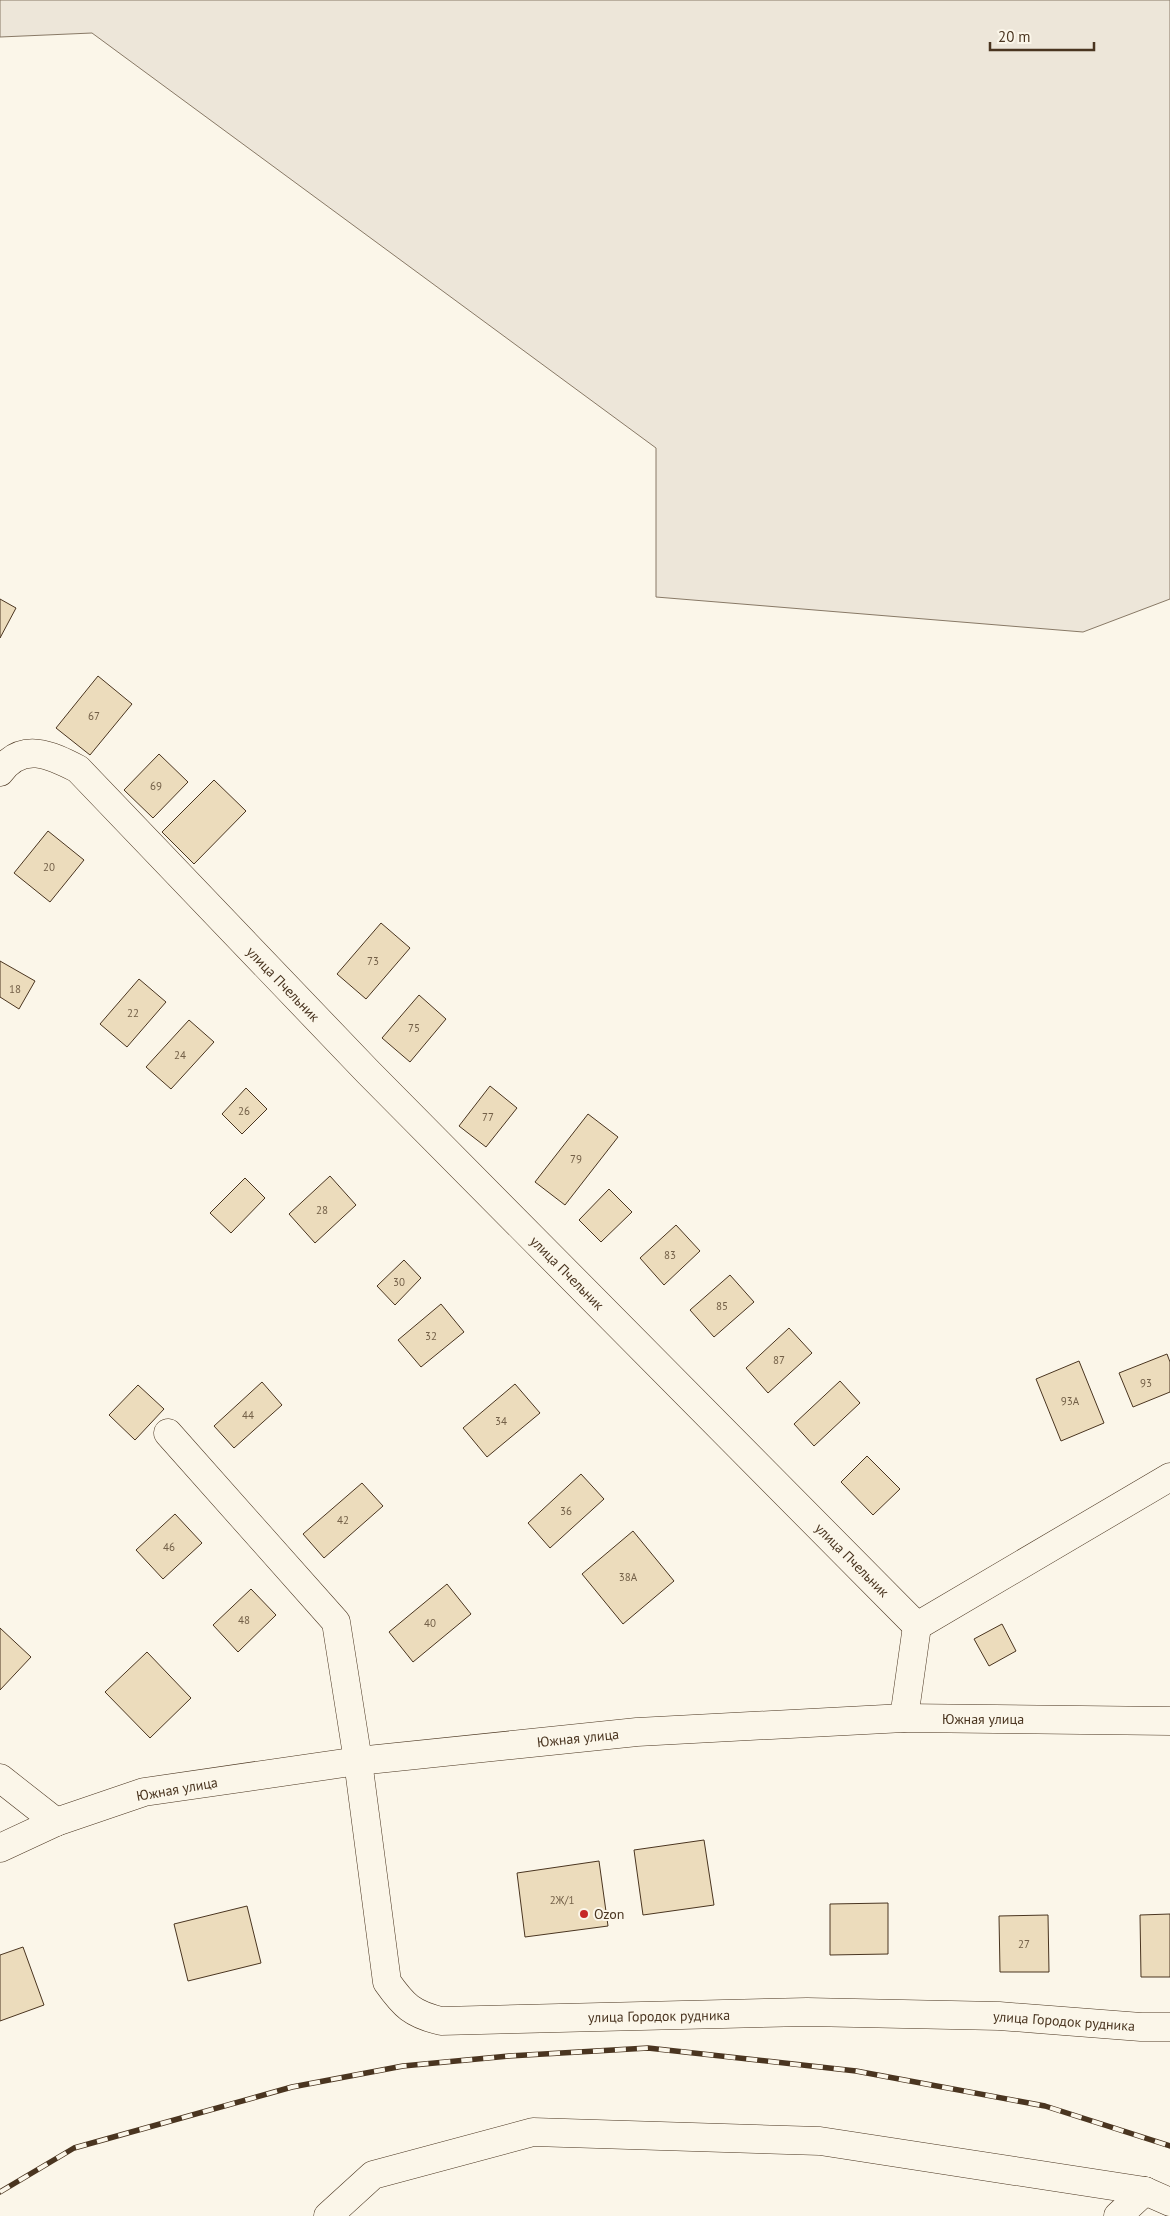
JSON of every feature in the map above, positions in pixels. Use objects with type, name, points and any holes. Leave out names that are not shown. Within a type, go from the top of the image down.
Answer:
[{"type":"street","name":"улица Пчельник","points":[[0,772],[19,756],[37,752],[57,758],[78,769],[368,1072],[917,1626]]},
{"type":"street","name":"улица Городок рудника","points":[[168,1432],[336,1622],[358,1760],[387,1982],[400,2001],[420,2016],[441,2021],[806,2012],[999,2016],[1140,2027],[1170,2026]]},
{"type":"street","points":[[904,1718],[917,1626],[1170,1477]]},
{"type":"street","name":"Южная улица","points":[[0,1848],[56,1822],[144,1792],[358,1760],[637,1732],[904,1718],[1170,1721]]},
{"type":"street","points":[[0,1778],[56,1822]]},
{"type":"street","points":[[328,2216],[372,2175],[533,2132],[820,2141],[1145,2192],[1170,2202]]},
{"type":"street","points":[[1118,2216],[1145,2192]]},
{"type":"shaded area","points":[[0,0],[1170,0],[1170,599],[1083,632],[656,597],[656,448],[92,33],[0,37]]},
{"type":"building","points":[[0,599],[16,608],[0,638]]},
{"type":"building","points":[[98,676],[132,704],[90,755],[56,728]]},
{"type":"building","points":[[159,754],[188,782],[153,818],[124,790]]},
{"type":"building","points":[[214,780],[246,811],[194,864],[162,832]]},
{"type":"building","points":[[48,831],[84,860],[50,902],[14,873]]},
{"type":"building","points":[[381,923],[410,948],[366,999],[337,974]]},
{"type":"building","points":[[0,961],[35,981],[19,1009],[0,997]]},
{"type":"building","points":[[139,979],[166,1002],[127,1047],[100,1024]]},
{"type":"building","points":[[419,995],[446,1019],[410,1062],[382,1038]]},
{"type":"building","points":[[189,1020],[214,1042],[171,1089],[146,1067]]},
{"type":"building","points":[[490,1086],[517,1108],[486,1147],[459,1126]]},
{"type":"building","points":[[246,1088],[267,1109],[242,1134],[222,1114]]},
{"type":"building","points":[[588,1114],[618,1137],[565,1205],[535,1182]]},
{"type":"building","points":[[330,1176],[356,1205],[315,1243],[289,1214]]},
{"type":"building","points":[[245,1178],[265,1198],[231,1233],[210,1213]]},
{"type":"building","points":[[609,1189],[632,1212],[601,1242],[579,1220]]},
{"type":"building","points":[[676,1225],[700,1251],[664,1285],[640,1258]]},
{"type":"building","points":[[404,1260],[421,1278],[395,1305],[377,1286]]},
{"type":"building","points":[[730,1275],[754,1302],[714,1337],[690,1310]]},
{"type":"building","points":[[441,1304],[464,1332],[421,1367],[398,1340]]},
{"type":"building","points":[[789,1328],[812,1353],[768,1393],[746,1368]]},
{"type":"building","points":[[1167,1354],[1170,1362],[1170,1392],[1133,1407],[1119,1373]]},
{"type":"building","points":[[1079,1361],[1104,1423],[1061,1441],[1036,1379]]},
{"type":"building","points":[[840,1381],[860,1403],[814,1446],[794,1424]]},
{"type":"building","points":[[262,1382],[282,1405],[234,1448],[214,1426]]},
{"type":"building","points":[[515,1384],[540,1413],[487,1457],[463,1428]]},
{"type":"building","points":[[138,1385],[164,1409],[135,1440],[109,1415]]},
{"type":"building","points":[[867,1456],[900,1489],[873,1515],[841,1482]]},
{"type":"building","points":[[581,1474],[604,1499],[550,1548],[528,1523]]},
{"type":"building","points":[[362,1483],[383,1506],[324,1558],[303,1534]]},
{"type":"building","points":[[175,1514],[202,1543],[163,1579],[136,1550]]},
{"type":"building","points":[[633,1531],[674,1581],[623,1624],[582,1574]]},
{"type":"building","points":[[447,1584],[471,1614],[413,1662],[389,1632]]},
{"type":"building","points":[[251,1589],[276,1615],[238,1652],[213,1625]]},
{"type":"building","points":[[1002,1624],[1016,1651],[989,1666],[974,1639]]},
{"type":"building","points":[[0,1628],[31,1657],[0,1690]]},
{"type":"building","points":[[147,1652],[191,1698],[150,1738],[105,1692]]},
{"type":"building","points":[[704,1840],[714,1905],[643,1915],[634,1850]]},
{"type":"building","points":[[599,1861],[608,1926],[525,1937],[517,1873]]},
{"type":"building","points":[[888,1903],[888,1954],[830,1955],[830,1904]]},
{"type":"building","points":[[247,1906],[261,1963],[188,1981],[174,1924]]},
{"type":"building","points":[[1170,1914],[1170,1977],[1141,1977],[1140,1915]]},
{"type":"building","points":[[1048,1915],[1049,1972],[1000,1972],[999,1916]]},
{"type":"building","points":[[23,1947],[44,2005],[0,2021],[0,1955]]},
{"type":"railway","points":[[0,2192],[74,2148],[292,2087],[403,2066],[509,2056],[648,2048],[856,2071],[1045,2106],[1170,2146]]},
{"type":"place","name":"Ozon","points":[[584,1914]]}]
